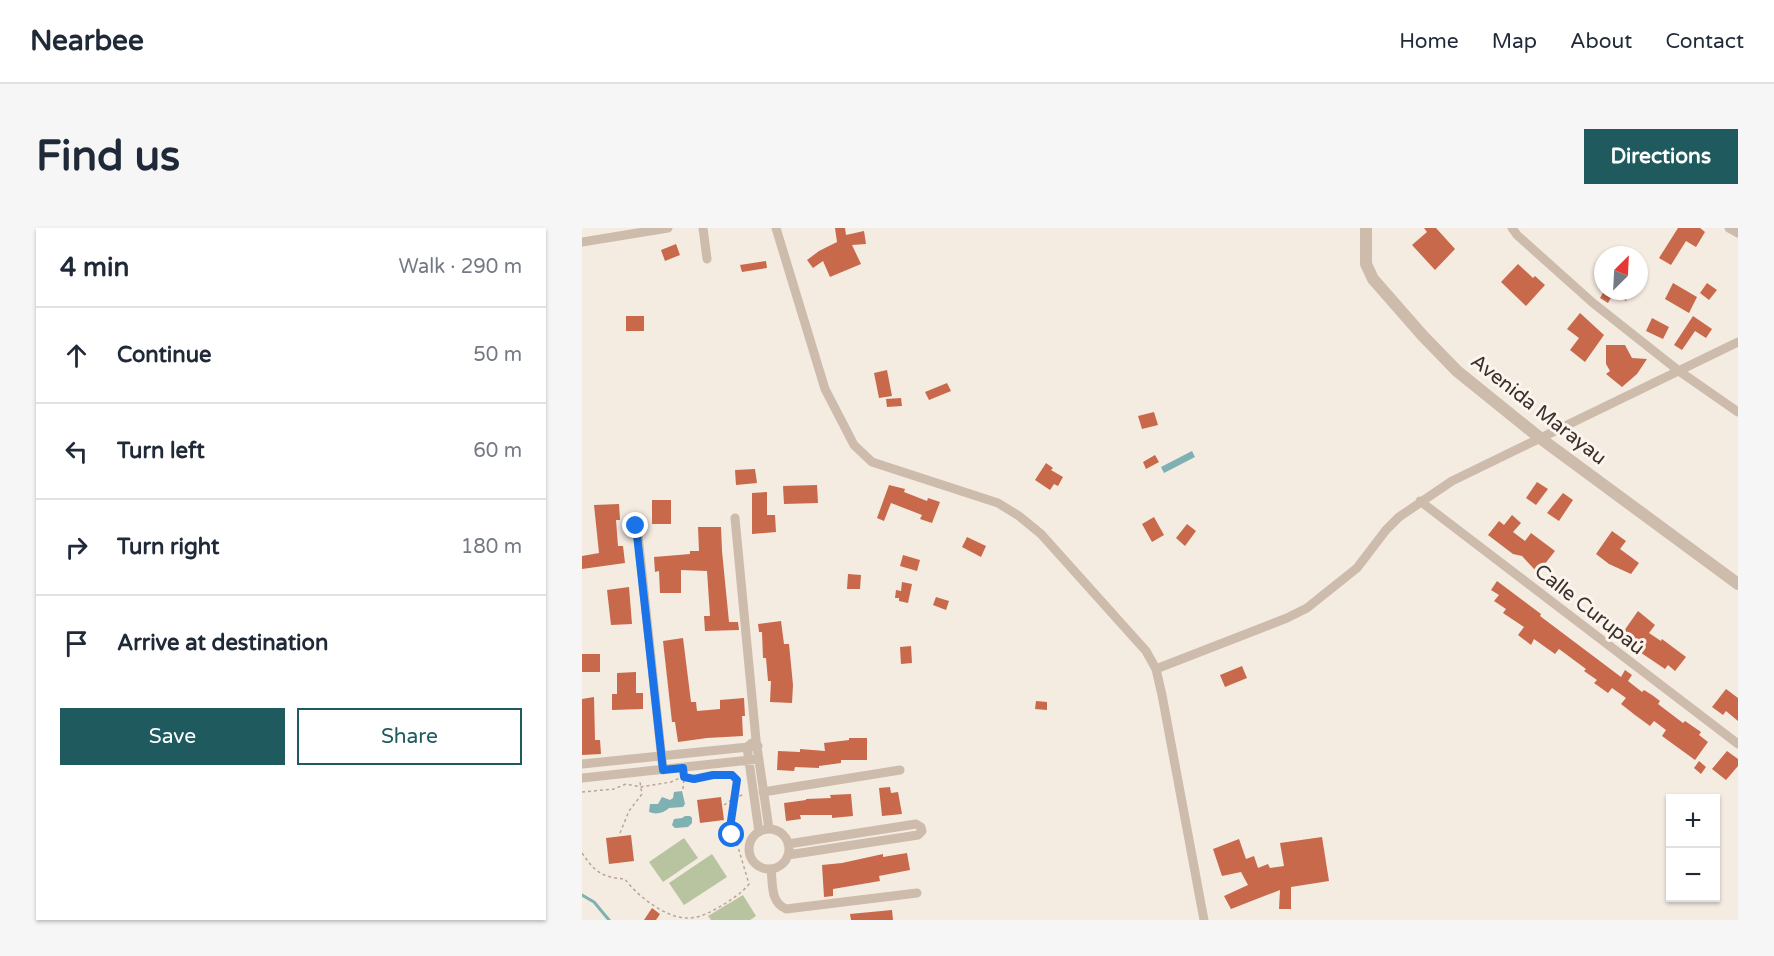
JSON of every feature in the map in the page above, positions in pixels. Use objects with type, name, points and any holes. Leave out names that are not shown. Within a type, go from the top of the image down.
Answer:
[{"type":"street","points":[[582,242],[669,228]]},
{"type":"street","points":[[703,228],[707,259]]},
{"type":"street","points":[[776,228],[825,389],[854,445],[872,462],[998,503],[1019,516],[1041,534],[1146,651],[1156,669],[1204,920]]},
{"type":"street","name":"Avenida Marayau","points":[[1366,228],[1366,264],[1373,279],[1457,371],[1540,438],[1738,584]]},
{"type":"street","points":[[1512,228],[1593,303],[1679,371],[1738,412]]},
{"type":"street","points":[[1729,228],[1738,233]]},
{"type":"street","points":[[1156,669],[1307,608],[1357,568],[1399,517],[1452,481],[1738,342]]},
{"type":"street","name":"Calle Curupaú","points":[[1420,501],[1738,744]]},
{"type":"street","points":[[735,518],[757,743],[754,760],[759,792],[769,829]]},
{"type":"street","points":[[636,526],[663,770]]},
{"type":"street","points":[[582,764],[747,747],[757,743]]},
{"type":"street","points":[[747,747],[754,760]]},
{"type":"street","points":[[582,778],[754,760]]},
{"type":"street","points":[[759,792],[900,770]]},
{"type":"street","points":[[759,792],[759,832]]},
{"type":"street","points":[[788,844],[916,824],[922,829],[918,835],[788,855]]},
{"type":"street","points":[[769,829],[781,834],[788,844],[788,855],[784,862],[771,869],[756,865],[749,851],[753,837],[769,829]]},
{"type":"street","points":[[771,869],[775,899],[786,909],[916,893]]},
{"type":"path","points":[[620,833],[628,811],[642,794],[639,772]]},
{"type":"path","points":[[582,792],[614,789],[626,784],[641,787],[684,777],[694,779],[713,775],[732,775],[737,780],[731,821],[732,835],[738,847],[748,884],[738,895],[705,915],[680,917],[655,906],[640,895],[625,879],[596,872],[582,853]]},
{"type":"path","points":[[683,789],[684,777]]},
{"type":"path","points":[[724,805],[741,795],[759,792]]},
{"type":"green space","points":[[684,838],[698,858],[663,882],[649,862]]},
{"type":"green space","points":[[712,854],[727,877],[684,905],[669,883]]},
{"type":"green space","points":[[743,895],[756,916],[750,920],[711,920],[708,916]]},
{"type":"water","points":[[1192,451],[1195,457],[1164,473],[1161,467]]},
{"type":"water","points":[[682,791],[685,804],[683,807],[669,808],[660,813],[649,812],[650,804],[658,804],[662,797],[670,800],[674,792]]},
{"type":"water","points":[[685,816],[692,818],[692,823],[688,827],[675,828],[672,825],[674,819]]},
{"type":"building","points":[[835,228],[845,228],[846,235],[864,231],[866,244],[852,245],[861,264],[830,277],[823,261],[813,268],[807,260],[837,242]]},
{"type":"building","points":[[1424,228],[1436,228],[1455,249],[1435,270],[1412,245],[1427,232]]},
{"type":"building","points":[[1678,228],[1700,228],[1705,232],[1696,247],[1686,241],[1671,265],[1659,258]]},
{"type":"building","points":[[676,244],[680,255],[665,261],[661,250]]},
{"type":"building","points":[[766,261],[767,268],[742,272],[740,265]]},
{"type":"building","points":[[1518,264],[1533,278],[1535,276],[1545,285],[1526,306],[1501,282]]},
{"type":"building","points":[[1673,283],[1697,297],[1689,313],[1665,299]]},
{"type":"building","points":[[1707,283],[1717,290],[1709,300],[1700,293]]},
{"type":"building","points":[[1580,313],[1604,335],[1585,362],[1570,350],[1579,338],[1567,329]]},
{"type":"building","points":[[626,316],[644,316],[644,331],[626,331]]},
{"type":"building","points":[[1693,316],[1712,329],[1706,338],[1695,331],[1682,350],[1674,345]]},
{"type":"building","points":[[1652,318],[1669,327],[1663,339],[1646,331]]},
{"type":"building","points":[[1606,345],[1625,345],[1632,358],[1647,359],[1637,374],[1622,387],[1606,374],[1610,371],[1606,364]]},
{"type":"building","points":[[887,370],[892,396],[879,398],[874,373]]},
{"type":"building","points":[[947,383],[951,391],[929,400],[925,392]]},
{"type":"building","points":[[901,398],[902,406],[887,407],[886,399]]},
{"type":"building","points":[[1154,412],[1158,425],[1142,429],[1138,416]]},
{"type":"building","points":[[1155,455],[1159,462],[1146,469],[1143,462]]},
{"type":"building","points":[[1046,463],[1053,468],[1051,470],[1063,477],[1058,486],[1054,484],[1050,490],[1035,480]]},
{"type":"building","points":[[755,469],[757,483],[736,485],[735,470]]},
{"type":"building","points":[[1537,482],[1548,489],[1536,505],[1526,498]]},
{"type":"building","points":[[817,485],[818,503],[784,504],[783,486]]},
{"type":"building","points":[[889,485],[905,489],[904,492],[927,501],[928,498],[940,502],[932,523],[920,519],[922,515],[891,503],[884,521],[877,518]]},
{"type":"building","points":[[767,492],[767,515],[775,515],[776,532],[752,534],[752,493]]},
{"type":"building","points":[[1563,493],[1573,500],[1559,521],[1547,513]]},
{"type":"building","points":[[652,500],[671,500],[671,524],[652,524]]},
{"type":"building","points":[[619,504],[620,520],[616,520],[618,546],[623,546],[625,563],[582,569],[582,556],[599,553],[594,505]]},
{"type":"building","points":[[1512,515],[1521,523],[1513,532],[1525,541],[1531,533],[1555,551],[1540,570],[1535,570],[1522,556],[1513,554],[1488,535],[1499,521],[1504,525]]},
{"type":"building","points":[[1154,517],[1164,535],[1152,542],[1142,524]]},
{"type":"building","points":[[1187,524],[1196,531],[1185,546],[1176,538]]},
{"type":"building","points":[[698,527],[721,527],[729,622],[738,622],[739,630],[705,631],[704,616],[710,616],[707,571],[681,570],[681,593],[660,593],[659,571],[655,572],[654,557],[699,551]]},
{"type":"building","points":[[1612,531],[1626,541],[1620,549],[1639,563],[1631,574],[1609,564],[1596,554]]},
{"type":"building","points":[[967,537],[986,546],[981,557],[962,547]]},
{"type":"building","points":[[903,555],[920,560],[917,571],[900,566]]},
{"type":"building","points":[[848,574],[861,575],[860,589],[847,589]]},
{"type":"building","points":[[1497,581],[1621,677],[1625,670],[1632,675],[1628,681],[1642,692],[1644,690],[1660,701],[1658,704],[1683,723],[1685,721],[1701,732],[1699,735],[1708,742],[1695,760],[1662,736],[1666,730],[1654,721],[1650,726],[1635,715],[1621,704],[1626,698],[1612,688],[1608,693],[1594,683],[1597,680],[1584,671],[1586,669],[1559,649],[1555,654],[1534,639],[1531,645],[1518,635],[1524,627],[1503,613],[1506,609],[1494,601],[1499,595],[1491,590]]},
{"type":"building","points":[[902,582],[912,584],[908,603],[895,598],[896,590],[901,591]]},
{"type":"building","points":[[629,587],[632,624],[611,625],[607,590]]},
{"type":"building","points":[[936,597],[949,601],[946,610],[933,605]]},
{"type":"building","points":[[1638,611],[1655,625],[1649,633],[1661,641],[1662,639],[1686,657],[1675,671],[1668,665],[1665,669],[1619,638]]},
{"type":"building","points":[[781,621],[784,644],[789,644],[793,685],[792,703],[770,702],[771,681],[768,681],[766,658],[763,658],[762,632],[759,632],[758,624]]},
{"type":"building","points":[[683,638],[691,702],[696,702],[697,711],[720,709],[720,700],[744,698],[743,736],[678,742],[675,722],[672,722],[663,641]]},
{"type":"building","points":[[911,646],[912,663],[901,664],[900,647]]},
{"type":"building","points":[[582,654],[600,654],[600,672],[582,672]]},
{"type":"building","points":[[1242,666],[1247,678],[1225,687],[1220,675]]},
{"type":"building","points":[[636,672],[636,693],[643,693],[643,709],[612,710],[612,694],[617,694],[617,673]]},
{"type":"building","points":[[1726,689],[1738,698],[1738,721],[1726,711],[1723,715],[1712,707]]},
{"type":"building","points":[[594,697],[595,740],[600,740],[601,754],[582,755],[582,699]]},
{"type":"building","points":[[1036,701],[1047,702],[1047,710],[1035,709]]},
{"type":"building","points":[[849,738],[867,738],[867,760],[841,760],[841,763],[819,766],[819,768],[795,767],[794,771],[777,770],[778,751],[800,752],[800,749],[825,751],[824,743],[849,740]]},
{"type":"building","points":[[1727,751],[1738,759],[1738,766],[1726,780],[1712,769]]},
{"type":"building","points":[[1699,761],[1706,767],[1701,774],[1694,768]]},
{"type":"building","points":[[890,787],[891,793],[898,792],[902,814],[882,816],[879,788]]},
{"type":"building","points":[[851,794],[853,816],[832,818],[832,815],[800,815],[801,819],[786,821],[784,803],[831,798],[830,795]]},
{"type":"building","points":[[721,797],[724,820],[700,823],[697,800]]},
{"type":"building","points":[[631,835],[634,861],[609,864],[606,838]]},
{"type":"building","points":[[1322,837],[1329,881],[1291,887],[1291,909],[1279,909],[1280,890],[1231,909],[1224,896],[1248,885],[1241,872],[1222,876],[1213,849],[1239,839],[1246,859],[1254,856],[1258,868],[1268,864],[1270,868],[1284,866],[1280,843]]},
{"type":"building","points":[[907,853],[910,870],[879,876],[880,881],[833,889],[833,896],[824,897],[822,865],[883,854],[883,857]]},
{"type":"building","points":[[652,908],[660,914],[656,920],[644,920]]},
{"type":"building","points":[[892,910],[893,920],[851,920],[850,914]]},
{"type":"waterway","points":[[582,895],[594,902],[609,920]]},
{"type":"route","points":[[636,526],[663,770],[683,768],[684,777],[694,779],[713,775],[732,775],[737,780],[731,821],[732,835]]}]
